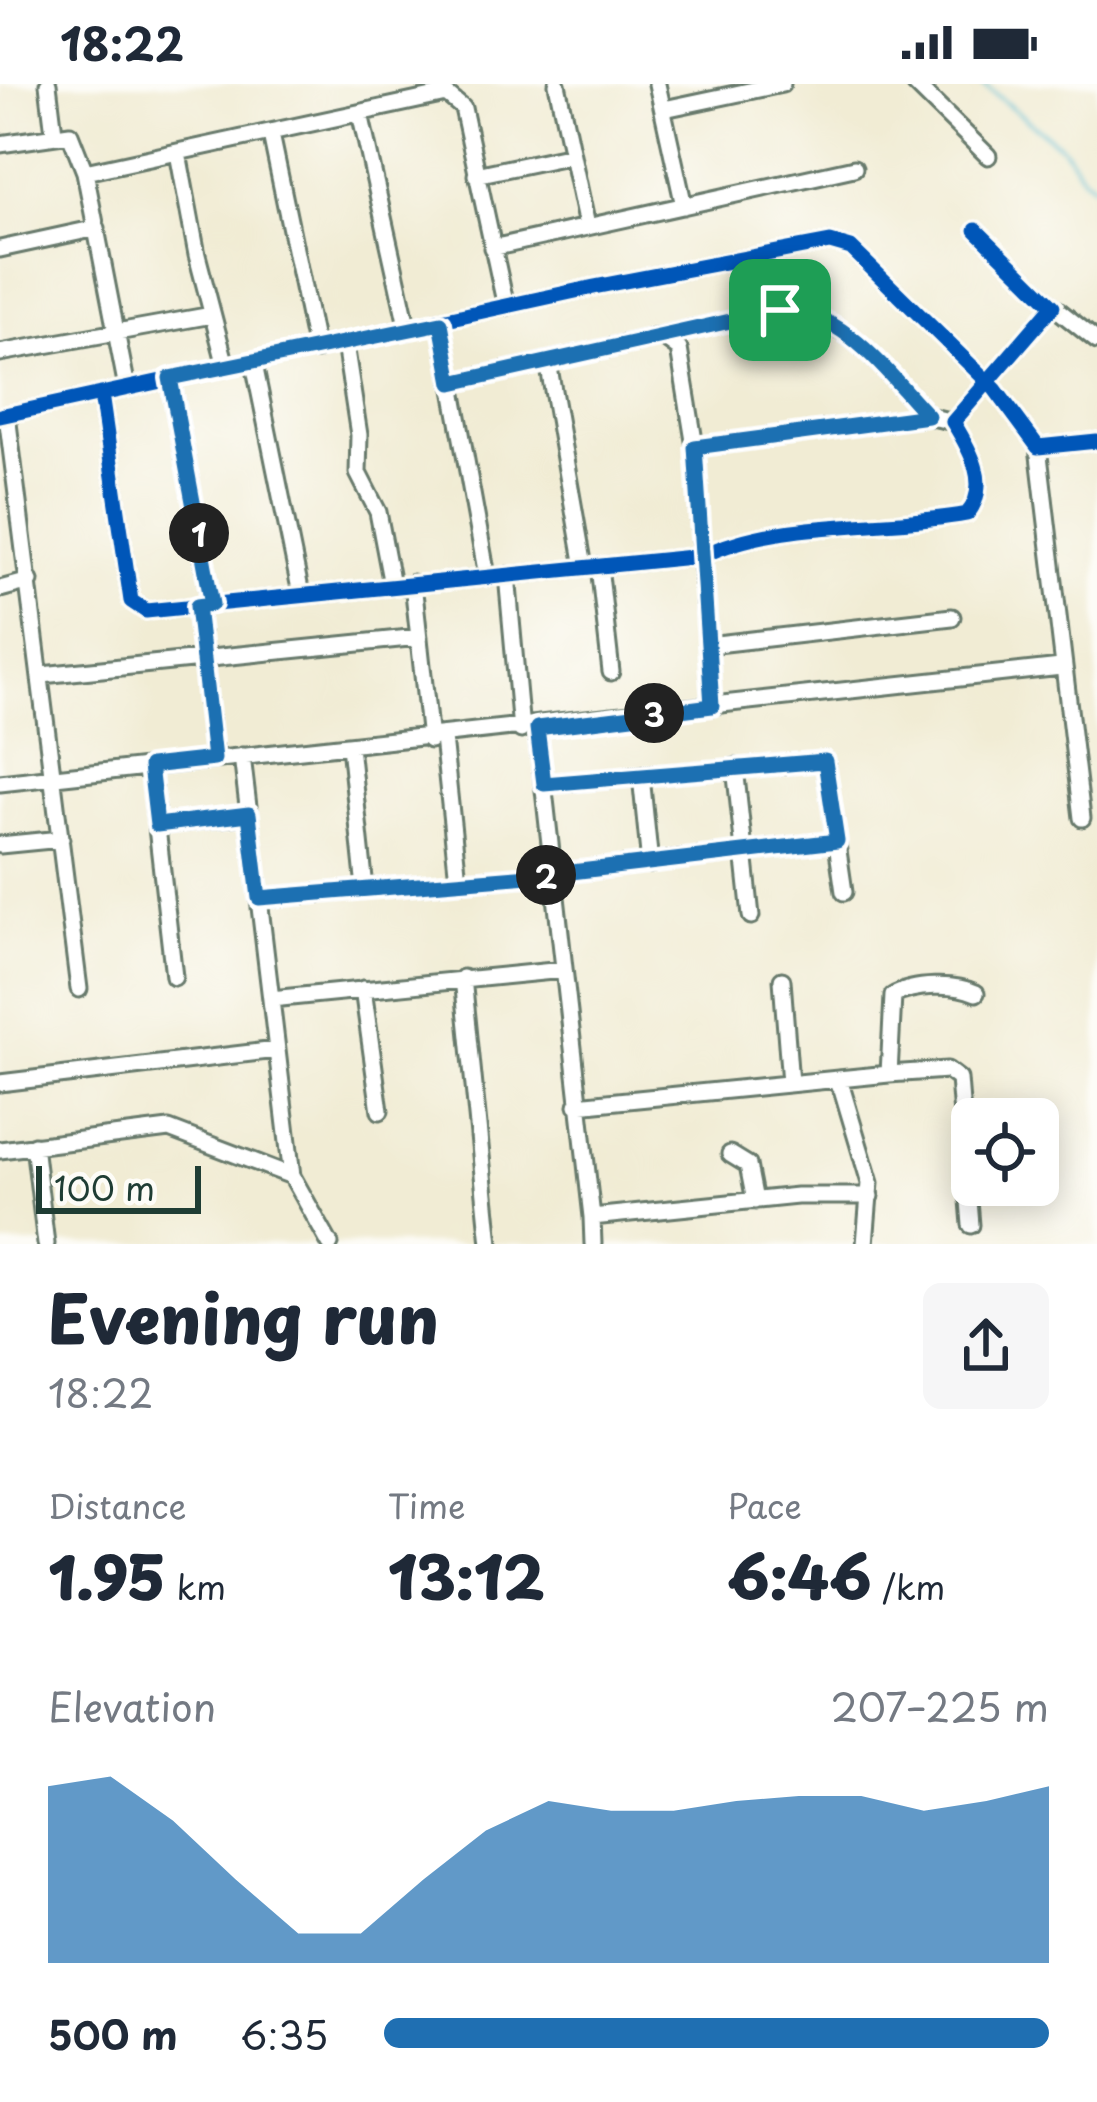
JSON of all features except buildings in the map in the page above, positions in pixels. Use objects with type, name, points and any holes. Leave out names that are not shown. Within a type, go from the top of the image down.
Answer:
[{"type":"street","points":[[48,84],[54,133]]},
{"type":"street","points":[[557,84],[586,226]]},
{"type":"street","points":[[657,84],[684,206]]},
{"type":"street","points":[[664,109],[782,84]]},
{"type":"street","points":[[915,84],[988,156]]},
{"type":"street","points":[[86,172],[437,94],[454,98],[463,108],[506,307]]},
{"type":"street","points":[[360,113],[408,330]]},
{"type":"street","points":[[0,144],[54,133],[75,139],[86,172],[127,388]]},
{"type":"street","points":[[271,134],[316,350]]},
{"type":"street","points":[[178,154],[226,365]]},
{"type":"street","points":[[476,175],[572,154]]},
{"type":"street","points":[[492,248],[854,168]]},
{"type":"street","points":[[0,249],[97,228]]},
{"type":"street","points":[[976,230],[1097,341]]},
{"type":"street","points":[[79,989],[30,581],[3,415],[659,273],[842,244],[986,380],[1038,447],[1082,818]]},
{"type":"street","points":[[953,422],[1053,305]]},
{"type":"street","points":[[452,383],[780,310],[812,314],[865,349],[928,416]]},
{"type":"street","points":[[0,353],[212,315]]},
{"type":"street","points":[[441,323],[487,576]]},
{"type":"street","points":[[664,338],[679,349],[695,447],[712,706]]},
{"type":"street","points":[[345,344],[359,435],[358,473],[378,512],[392,585]]},
{"type":"street","points":[[548,362],[611,672]]},
{"type":"street","points":[[254,364],[301,595]]},
{"type":"street","points":[[170,378],[204,605],[203,659],[214,759]]},
{"type":"street","points":[[101,394],[130,601],[146,611],[702,556],[789,535],[967,514],[975,504],[977,474],[969,445],[953,422],[928,416],[695,447]]},
{"type":"street","points":[[1038,447],[1097,442]]},
{"type":"street","points":[[507,575],[529,729],[544,784],[593,1244]]},
{"type":"street","points":[[0,589],[30,581]]},
{"type":"street","points":[[413,583],[458,880]]},
{"type":"street","points":[[708,645],[952,617]]},
{"type":"street","points":[[42,675],[419,637]]},
{"type":"street","points":[[0,783],[529,729],[1061,667]]},
{"type":"street","points":[[350,746],[365,888]]},
{"type":"street","points":[[242,756],[292,1176],[330,1244]]},
{"type":"street","points":[[544,784],[825,761],[844,892]]},
{"type":"street","points":[[150,766],[174,977]]},
{"type":"street","points":[[735,767],[751,916]]},
{"type":"street","points":[[641,776],[650,864]]},
{"type":"street","points":[[157,825],[249,814]]},
{"type":"street","points":[[0,845],[61,839]]},
{"type":"street","points":[[259,898],[554,874],[837,841]]},
{"type":"street","points":[[271,999],[563,970]]},
{"type":"street","points":[[463,978],[490,1244]]},
{"type":"street","points":[[782,980],[790,1083]]},
{"type":"street","points":[[363,988],[380,1111]]},
{"type":"street","points":[[889,1074],[893,996],[906,988],[962,988],[976,993]]},
{"type":"street","points":[[0,1083],[276,1050]]},
{"type":"street","points":[[577,1105],[947,1070],[958,1079],[971,1225]]},
{"type":"street","points":[[834,1080],[848,1106],[870,1196],[865,1244]]},
{"type":"street","points":[[0,1150],[169,1129],[292,1176]]},
{"type":"street","points":[[34,1145],[46,1244]]},
{"type":"street","points":[[730,1154],[748,1165],[755,1201]]},
{"type":"street","points":[[592,1216],[870,1196]]},
{"type":"waterway","points":[[982,84],[1063,148],[1083,177],[1097,187]]},
{"type":"cycle path","points":[[101,394],[131,601],[146,611],[702,556],[732,544],[798,530],[967,514],[978,479],[953,422],[1053,306],[976,230]]},
{"type":"cycle path","points":[[0,416],[594,287],[830,242],[851,248],[995,389],[1038,447],[1097,441]]},
{"type":"route","points":[[780,310],[812,314],[844,333],[928,416],[695,447],[712,706],[537,728],[544,784],[825,761],[837,841],[554,874],[259,898],[249,814],[157,825],[150,766],[214,759],[197,606],[212,604],[170,378],[441,323],[452,383],[694,333],[780,310]]}]
